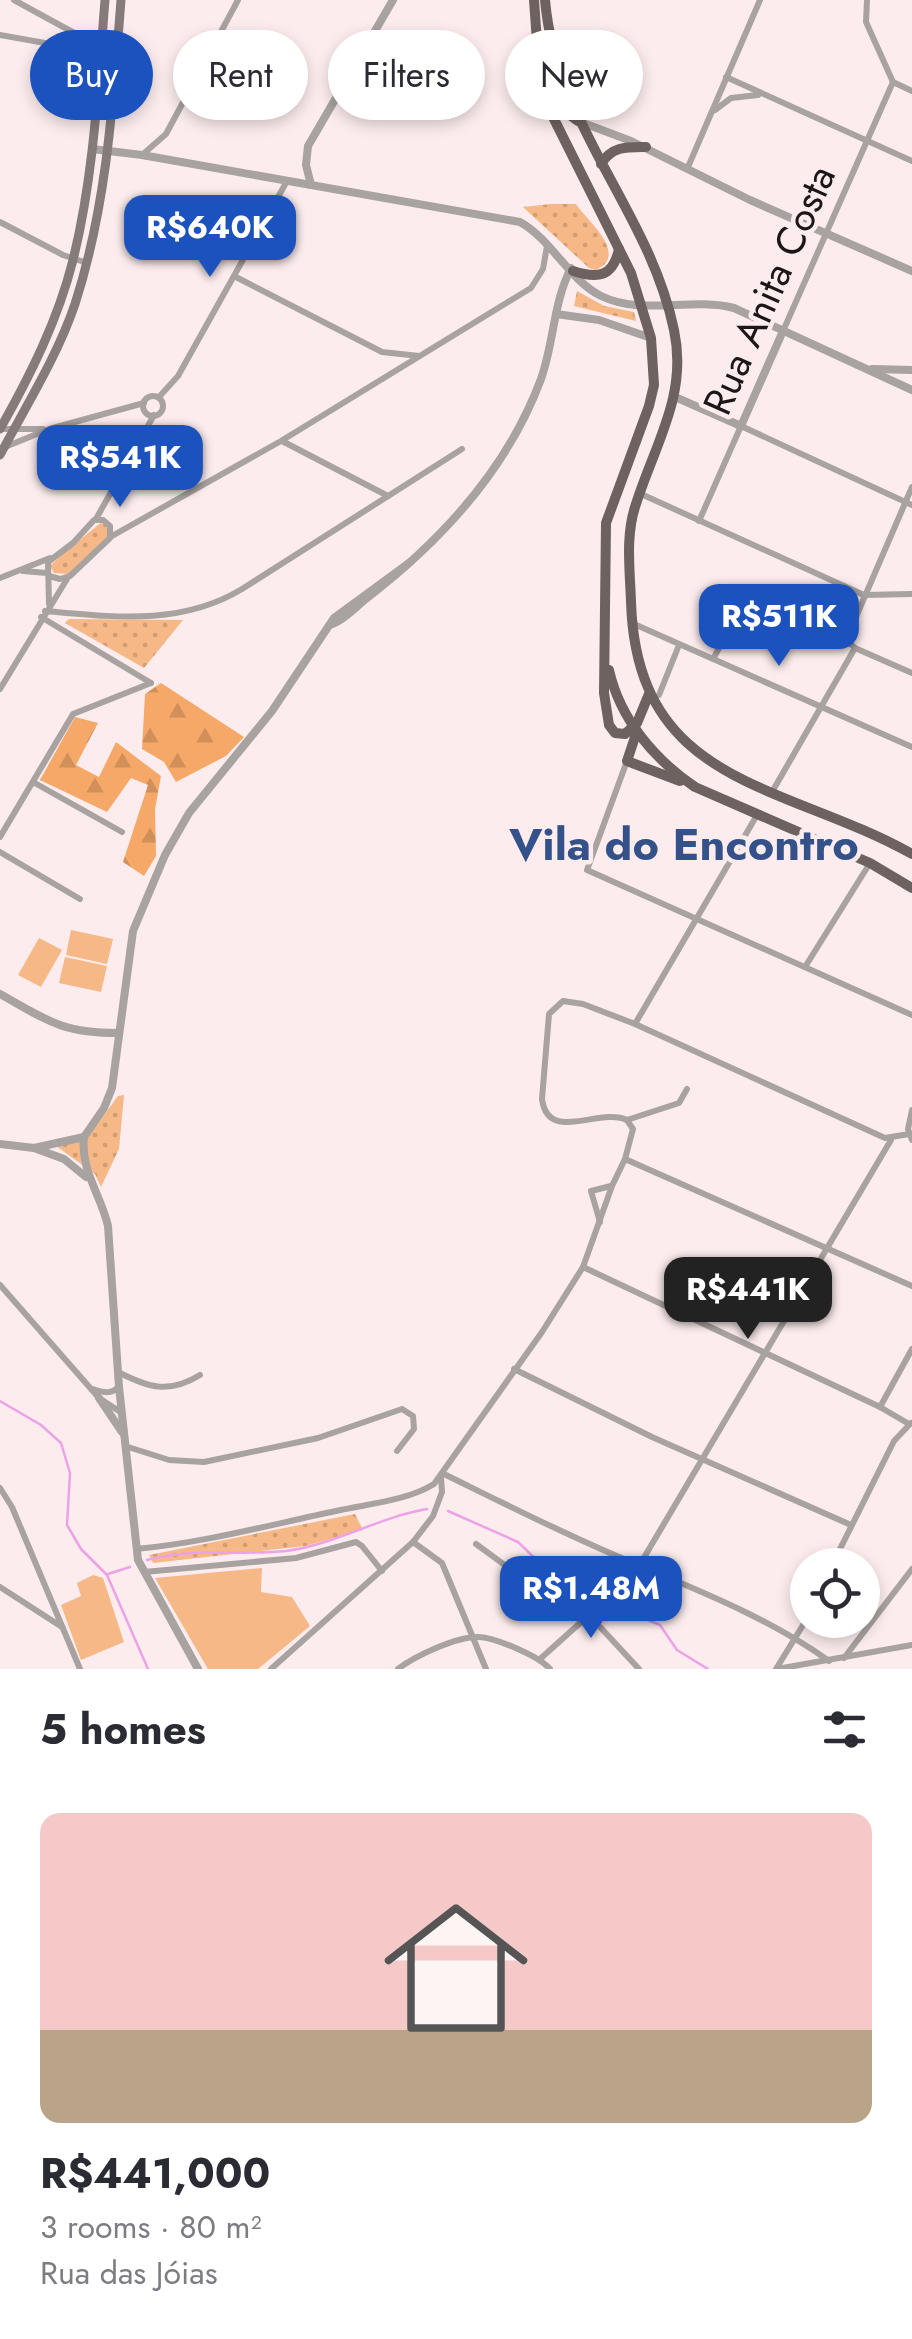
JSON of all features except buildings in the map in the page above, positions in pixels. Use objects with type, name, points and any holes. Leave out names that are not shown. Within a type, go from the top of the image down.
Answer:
[{"type":"main road","points":[[102,30],[105,0]]},
{"type":"main road","points":[[2,452],[62,337],[87,263],[109,151],[121,0]]},
{"type":"main road","points":[[534,0],[536,30]]},
{"type":"main road","points":[[545,0],[552,46],[578,121],[652,259],[668,303],[676,342],[675,397],[630,525],[635,657],[673,732],[694,752],[730,774],[912,854]]},
{"type":"main road","points":[[0,430],[49,332],[74,258],[95,120]]},
{"type":"main road","points":[[555,120],[619,248],[644,306],[651,338],[654,385],[649,406],[606,523],[604,692],[609,724],[619,735],[635,729]]},
{"type":"main road","points":[[601,164],[618,148],[646,147]]},
{"type":"main road","points":[[572,270],[604,275],[615,264],[619,248]]},
{"type":"main road","points":[[606,654],[616,693],[635,729],[663,762],[695,786]]},
{"type":"main road","points":[[654,695],[635,729],[627,760],[870,863],[912,888]]},
{"type":"street","points":[[14,0],[71,30]]},
{"type":"street","points":[[142,155],[166,134],[238,0]]},
{"type":"street","points":[[311,184],[306,166],[308,146],[393,0]]},
{"type":"street","points":[[688,167],[760,0]]},
{"type":"street","points":[[866,0],[866,22],[892,82],[912,91]]},
{"type":"street","points":[[0,35],[30,41]]},
{"type":"street","points":[[726,78],[912,160]]},
{"type":"street","name":"Rua Anita Costa","points":[[699,522],[892,82]]},
{"type":"street","points":[[710,114],[731,98],[763,95]]},
{"type":"street","points":[[578,121],[646,147],[750,200],[912,270]]},
{"type":"street","points":[[92,150],[142,155],[514,220],[548,243],[605,298],[644,306],[723,305],[912,390]]},
{"type":"street","points":[[159,397],[178,376],[287,182]]},
{"type":"street","points":[[0,222],[87,263]]},
{"type":"street","points":[[0,689],[70,576],[112,536],[281,441],[531,288],[543,269],[548,243]]},
{"type":"street","points":[[198,1669],[143,1572],[136,1549],[108,1226],[83,1158],[84,1137],[112,1088],[134,931],[164,854],[189,813],[263,722],[330,625],[410,563],[477,492],[513,437],[541,378],[556,314],[572,270]]},
{"type":"street","points":[[234,276],[382,352],[419,356]]},
{"type":"street","points":[[556,314],[600,320],[651,338]]},
{"type":"street","points":[[630,328],[648,322]]},
{"type":"street","points":[[866,369],[912,370]]},
{"type":"street","points":[[2,452],[49,429],[144,403],[150,396],[159,397]]},
{"type":"street","points":[[0,578],[52,557],[100,520],[150,414],[163,408],[159,397]]},
{"type":"street","points":[[675,397],[909,504]]},
{"type":"street","points":[[144,403],[150,414]]},
{"type":"street","points":[[0,430],[49,429]]},
{"type":"street","points":[[281,441],[388,496]]},
{"type":"street","points":[[45,611],[170,616],[206,608],[462,449]]},
{"type":"street","points":[[912,487],[909,504],[846,640],[912,674]]},
{"type":"street","points":[[640,494],[864,595],[912,594]]},
{"type":"street","points":[[100,520],[110,526],[112,536]]},
{"type":"street","points":[[45,611],[46,565],[52,557]]},
{"type":"street","points":[[17,572],[70,576]]},
{"type":"street","points":[[713,659],[744,603]]},
{"type":"street","points":[[0,836],[73,714],[151,684],[45,611]]},
{"type":"street","points":[[632,622],[912,747]]},
{"type":"street","points":[[654,695],[680,645]]},
{"type":"street","points":[[772,792],[856,648]]},
{"type":"street","points":[[627,760],[586,866],[589,872],[912,1014]]},
{"type":"street","points":[[33,782],[122,832]]},
{"type":"street","points":[[635,1024],[758,814]]},
{"type":"street","points":[[0,852],[80,899]]},
{"type":"street","points":[[805,967],[870,863]]},
{"type":"street","points":[[0,994],[68,1030],[119,1033]]},
{"type":"street","points":[[136,1549],[204,1539],[417,1492],[442,1476],[584,1267],[633,1129],[618,1116],[559,1123],[547,1116],[542,1099],[547,1024],[556,1005],[574,1001],[635,1024],[891,1140],[910,1137],[912,1110]]},
{"type":"street","points":[[627,1120],[679,1103],[687,1089]]},
{"type":"street","points":[[34,1148],[84,1137]]},
{"type":"street","points":[[638,1566],[891,1140]]},
{"type":"street","points":[[0,1144],[34,1148],[64,1159],[92,1182]]},
{"type":"street","points":[[625,1159],[912,1286]]},
{"type":"street","points":[[600,1222],[591,1191],[612,1186]]},
{"type":"street","points":[[584,1267],[910,1424],[894,1441],[840,1548]]},
{"type":"street","points":[[0,1286],[91,1388],[125,1441],[169,1460],[204,1462],[318,1438],[396,1409],[413,1416],[414,1429],[397,1451]]},
{"type":"street","points":[[880,1407],[912,1348]]},
{"type":"street","points":[[514,1369],[700,1459],[851,1524]]},
{"type":"street","points":[[118,1372],[156,1388],[184,1385],[200,1374]]},
{"type":"street","points":[[91,1388],[104,1393],[119,1387]]},
{"type":"street","points":[[99,1398],[122,1413]]},
{"type":"street","points":[[271,1669],[413,1542],[433,1516],[442,1492],[442,1476]]},
{"type":"street","points":[[442,1476],[790,1634]]},
{"type":"street","points":[[0,1488],[12,1507],[80,1669]]},
{"type":"street","points":[[143,1572],[296,1558],[356,1542],[382,1571]]},
{"type":"street","points":[[413,1542],[442,1563],[486,1669]]},
{"type":"street","points":[[476,1544],[580,1620]]},
{"type":"street","points":[[844,1658],[912,1569]]},
{"type":"street","points":[[0,1587],[64,1628]]},
{"type":"street","points":[[540,1659],[588,1616],[639,1669]]},
{"type":"street","points":[[398,1669],[429,1651],[474,1637],[540,1659],[550,1669]]},
{"type":"street","points":[[776,1669],[798,1638],[829,1660]]},
{"type":"street","points":[[776,1669],[912,1645]]},
{"type":"shaded area","points":[[576,204],[607,246],[609,255],[605,263],[596,270],[589,268],[523,207]]},
{"type":"shaded area","points":[[577,291],[604,306],[634,312],[636,321],[574,306]]},
{"type":"shaded area","points":[[101,523],[108,527],[108,537],[68,574],[54,573],[50,566]]},
{"type":"shaded area","points":[[69,619],[183,620],[144,668],[65,623]]},
{"type":"shaded area","points":[[71,930],[113,939],[107,964],[66,955]]},
{"type":"shaded area","points":[[39,938],[62,950],[41,987],[18,975]]},
{"type":"shaded area","points":[[65,957],[107,966],[101,992],[59,983]]},
{"type":"shaded area","points":[[124,1095],[119,1149],[101,1187],[95,1174],[56,1146],[88,1137],[118,1096]]},
{"type":"shaded area","points":[[355,1514],[363,1530],[305,1546],[153,1563],[149,1555]]},
{"type":"shaded area","points":[[262,1568],[261,1592],[292,1597],[310,1626],[258,1669],[208,1669],[155,1578]]},
{"type":"shaded area","points":[[93,1575],[103,1578],[124,1642],[81,1660],[61,1605],[81,1596],[77,1583]]},
{"type":"green space","points":[[161,683],[244,737],[226,756],[176,782],[164,762],[142,749],[145,694]]},
{"type":"green space","points":[[75,717],[98,723],[76,765],[99,777],[116,742],[161,776],[155,809],[156,856],[144,876],[123,862],[148,785],[131,778],[107,812],[40,780]]},
{"type":"waterway","points":[[0,1401],[41,1425],[61,1443],[70,1473],[67,1525],[81,1549],[107,1575],[148,1669]]},
{"type":"waterway","points":[[147,1560],[182,1554],[304,1548],[427,1509]]},
{"type":"waterway","points":[[448,1511],[518,1542],[546,1569]]},
{"type":"waterway","points":[[108,1574],[130,1567]]},
{"type":"waterway","points":[[553,1573],[580,1589],[606,1590],[624,1601],[636,1615],[660,1625],[677,1650],[708,1669]]},
{"type":"district","name":"Vila do Encontro","points":[[684,844]]}]
